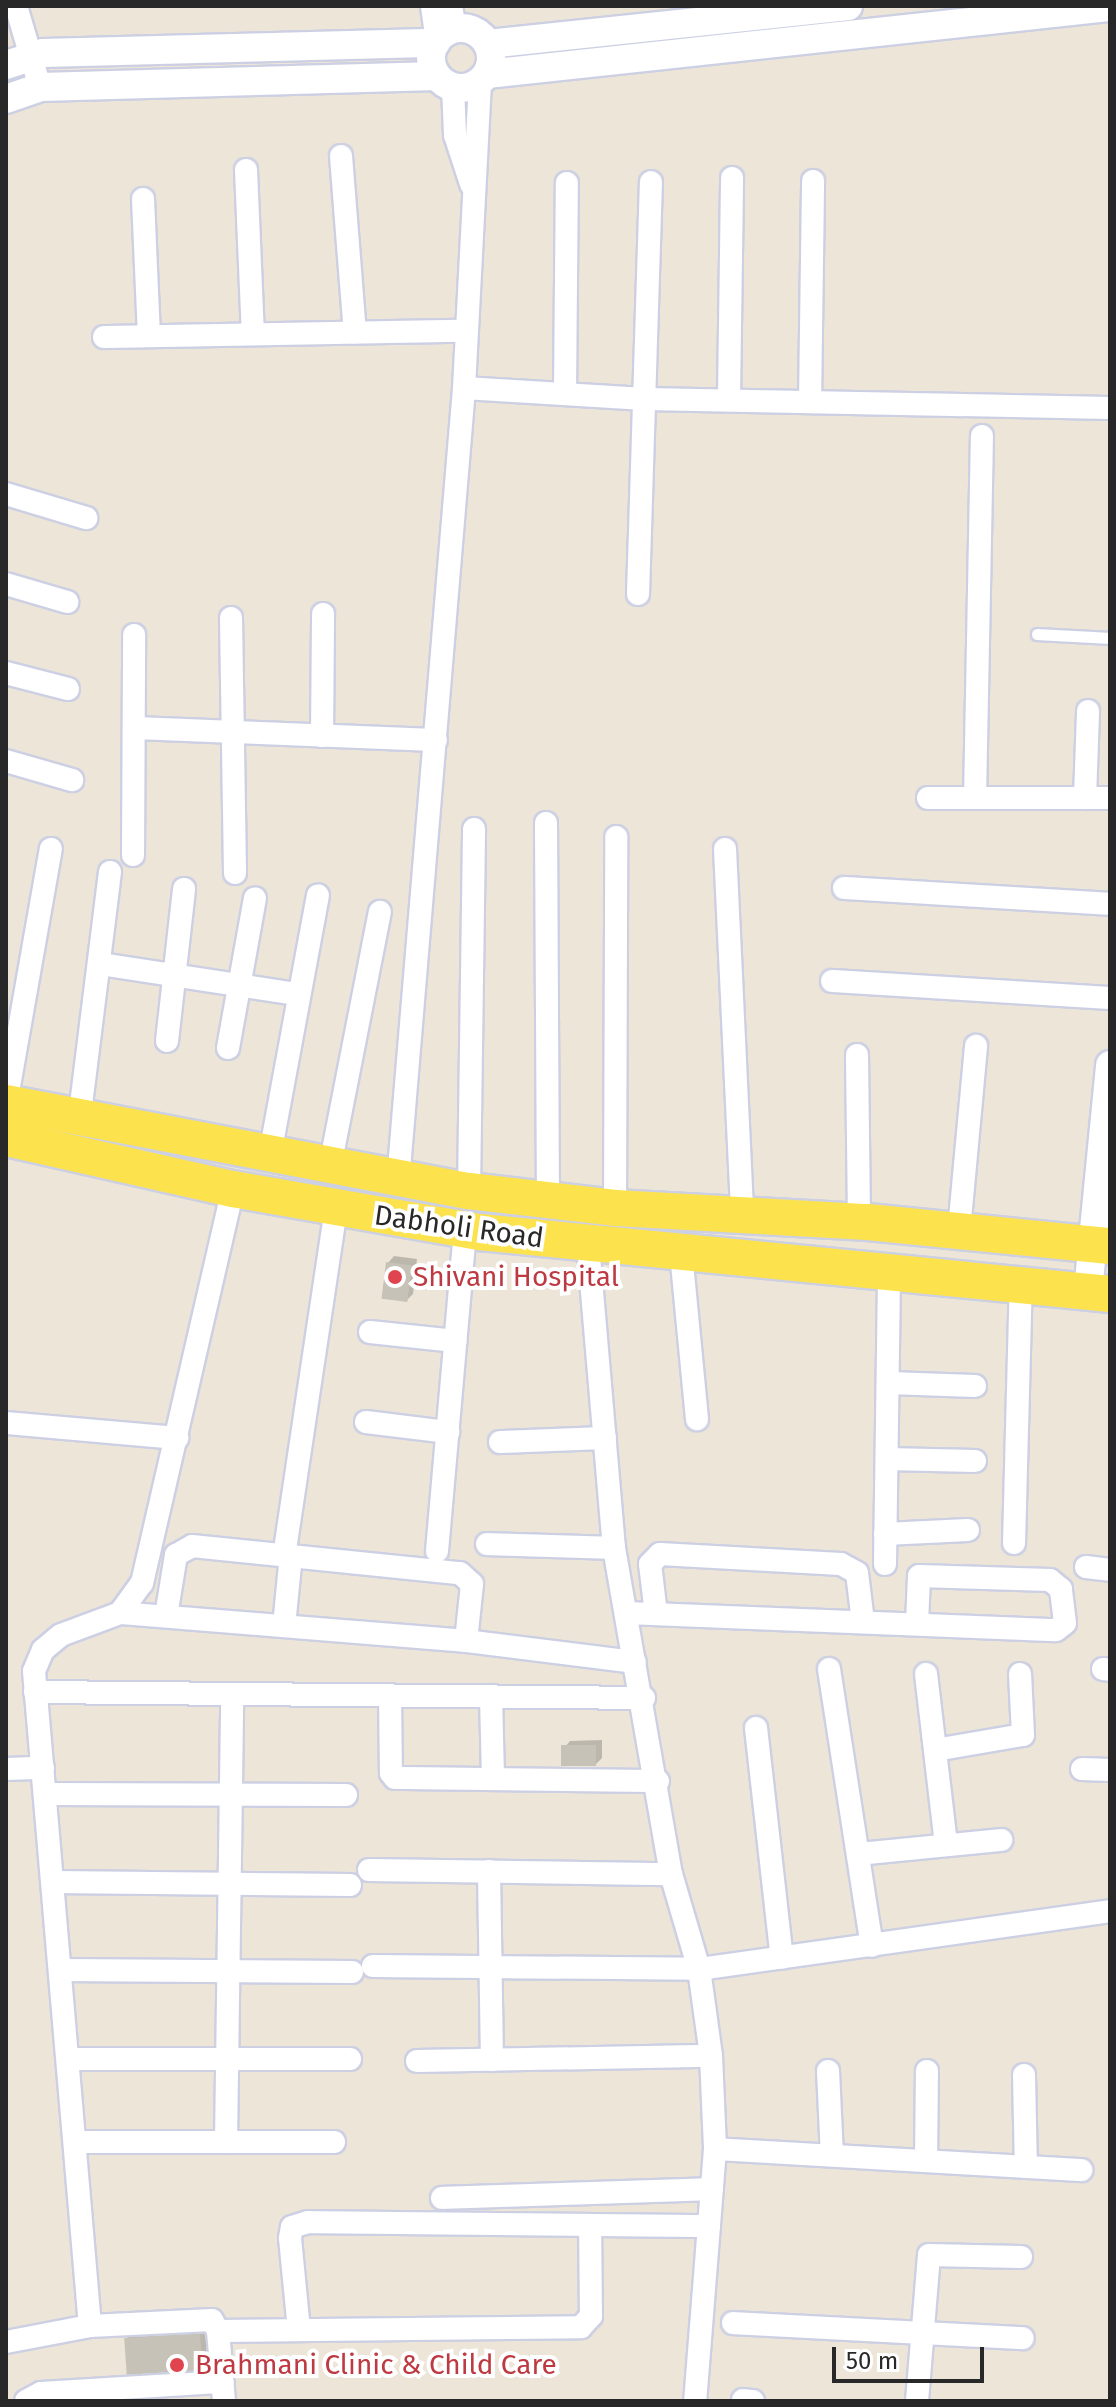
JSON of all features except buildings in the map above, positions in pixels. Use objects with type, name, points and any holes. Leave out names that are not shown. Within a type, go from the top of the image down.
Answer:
[{"type":"main road","name":"Dabholi Road","points":[[6,1103],[79,1121],[270,1154],[398,1181],[469,1191],[615,1208],[859,1222],[1102,1245]]},
{"type":"main road","name":"Dabholi Road","points":[[6,1138],[233,1189],[465,1229],[588,1245],[1021,1281],[1099,1292]]},
{"type":"street","points":[[16,6],[18,61],[40,87]]},
{"type":"street","points":[[432,6],[445,29]]},
{"type":"street","points":[[18,61],[445,29],[473,30],[488,44],[848,6]]},
{"type":"street","points":[[6,99],[40,87],[464,79],[1110,7]]},
{"type":"street","points":[[445,29],[431,58],[464,79]]},
{"type":"street","points":[[398,1181],[464,388],[471,185],[455,135],[464,79],[488,44]]},
{"type":"street","points":[[341,156],[355,332]]},
{"type":"street","points":[[246,170],[253,334]]},
{"type":"street","points":[[729,398],[732,178]]},
{"type":"street","points":[[810,402],[813,181]]},
{"type":"street","points":[[638,594],[651,182]]},
{"type":"street","points":[[565,394],[567,183]]},
{"type":"street","points":[[143,199],[149,336]]},
{"type":"street","points":[[104,337],[464,331]]},
{"type":"street","points":[[464,388],[645,399],[729,398],[1110,408]]},
{"type":"street","points":[[975,798],[982,436]]},
{"type":"street","points":[[6,494],[86,518]]},
{"type":"street","points":[[6,584],[67,602]]},
{"type":"street","points":[[322,736],[323,614]]},
{"type":"street","points":[[231,618],[235,873]]},
{"type":"street","points":[[133,855],[134,635]]},
{"type":"street","points":[[6,673],[68,689]]},
{"type":"street","points":[[1085,798],[1088,711]]},
{"type":"street","points":[[134,728],[436,740]]},
{"type":"street","points":[[6,761],[72,780]]},
{"type":"street","points":[[928,798],[1110,798]]},
{"type":"street","points":[[546,823],[548,1198]]},
{"type":"street","points":[[469,1191],[474,829]]},
{"type":"street","points":[[615,1208],[616,837]]},
{"type":"street","points":[[6,1103],[51,849]]},
{"type":"street","points":[[725,849],[742,1215]]},
{"type":"street","points":[[79,1121],[101,964],[110,872]]},
{"type":"street","points":[[844,888],[1110,904]]},
{"type":"street","points":[[167,1041],[184,889]]},
{"type":"street","points":[[270,1154],[318,895]]},
{"type":"street","points":[[228,1048],[255,898]]},
{"type":"street","points":[[330,1166],[380,912]]},
{"type":"street","points":[[101,964],[298,994]]},
{"type":"street","points":[[832,981],[1110,998]]},
{"type":"street","points":[[959,1230],[976,1046]]},
{"type":"street","points":[[857,1055],[859,1222]]},
{"type":"street","points":[[1099,1292],[1109,1084]]},
{"type":"street","points":[[120,1613],[142,1583],[233,1189]]},
{"type":"street","points":[[284,1626],[288,1549],[336,1208]]},
{"type":"street","points":[[437,1551],[465,1229]]},
{"type":"street","points":[[588,1245],[614,1548],[644,1698],[671,1874],[699,1969],[711,2056],[715,2149],[695,2401]]},
{"type":"street","points":[[681,1253],[697,1419]]},
{"type":"street","points":[[885,1564],[889,1271]]},
{"type":"street","points":[[1014,1543],[1021,1281]]},
{"type":"street","points":[[370,1332],[456,1341]]},
{"type":"street","points":[[889,1383],[975,1386]]},
{"type":"street","points":[[366,1422],[448,1432]]},
{"type":"street","points":[[6,1423],[177,1438]]},
{"type":"street","points":[[500,1442],[605,1438]]},
{"type":"street","points":[[887,1459],[975,1461]]},
{"type":"street","points":[[885,1534],[968,1530]]},
{"type":"street","points":[[487,1544],[614,1548]]},
{"type":"street","points":[[166,1616],[176,1555],[182,1548],[288,1549],[468,1576],[466,1641]]},
{"type":"street","points":[[656,1614],[650,1564],[660,1554],[841,1564],[857,1573],[863,1622]]},
{"type":"street","points":[[1086,1567],[1110,1570]]},
{"type":"street","points":[[627,1613],[1056,1630],[1065,1623],[1061,1589],[1050,1580],[919,1576],[917,1624]]},
{"type":"street","points":[[90,2326],[35,1692],[34,1671],[43,1650],[61,1635],[120,1613],[466,1641],[635,1662]]},
{"type":"street","points":[[829,1669],[872,1946]]},
{"type":"street","points":[[926,1674],[946,1845]]},
{"type":"street","points":[[935,1750],[1016,1740],[1023,1735],[1020,1674]]},
{"type":"street","points":[[35,1692],[644,1698]]},
{"type":"street","points":[[226,2142],[232,1694]]},
{"type":"street","points":[[390,1696],[391,1773],[395,1778],[658,1781]]},
{"type":"street","points":[[491,1696],[493,1779]]},
{"type":"street","points":[[756,1728],[782,1958]]},
{"type":"street","points":[[6,1769],[43,1768]]},
{"type":"street","points":[[1082,1769],[1110,1770]]},
{"type":"street","points":[[46,1794],[346,1795]]},
{"type":"street","points":[[858,1854],[1001,1840]]},
{"type":"street","points":[[369,1870],[671,1874]]},
{"type":"street","points":[[489,1871],[492,2060]]},
{"type":"street","points":[[53,1882],[350,1885]]},
{"type":"street","points":[[60,1970],[699,1969],[1110,1911]]},
{"type":"street","points":[[417,2061],[711,2056]]},
{"type":"street","points":[[68,2059],[350,2059]]},
{"type":"street","points":[[828,2071],[832,2155]]},
{"type":"street","points":[[926,2161],[927,2071]]},
{"type":"street","points":[[1024,2075],[1026,2167]]},
{"type":"street","points":[[76,2142],[334,2142]]},
{"type":"street","points":[[715,2149],[1081,2170]]},
{"type":"street","points":[[442,2198],[712,2189]]},
{"type":"street","points":[[299,2330],[292,2227],[308,2222],[709,2226]]},
{"type":"street","points":[[218,2331],[581,2327],[591,2316],[590,2225]]},
{"type":"street","points":[[917,2401],[929,2255],[1021,2257]]},
{"type":"street","points":[[6,2342],[90,2326],[196,2317],[212,2320],[218,2331],[223,2392],[41,2393],[26,2401]]},
{"type":"street","points":[[733,2323],[1023,2338]]},
{"type":"street","points":[[743,2400],[753,2401]]},
{"type":"lane","points":[[1037,634],[1110,638]]},
{"type":"place","name":"Shivani Hospital","points":[[395,1277]]},
{"type":"place","name":"Brahmani Clinic & Child Care","points":[[177,2365]]}]
